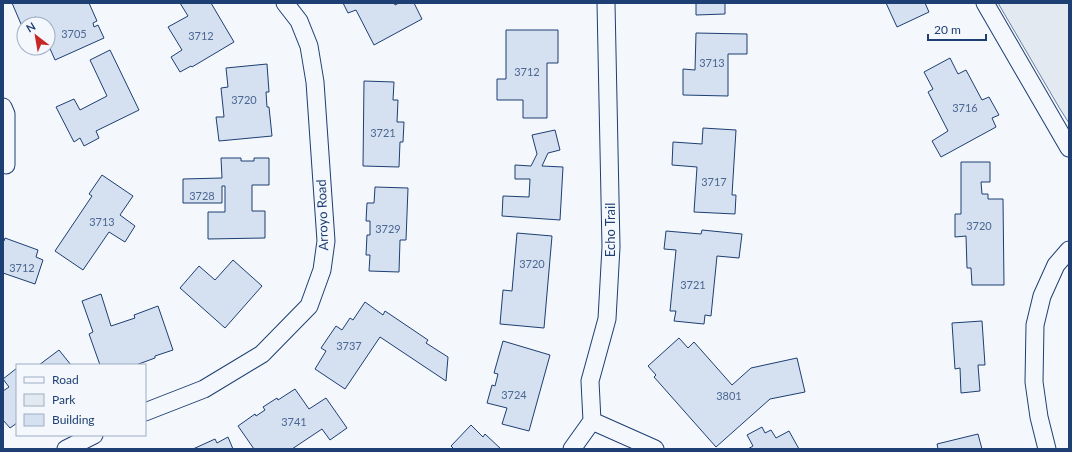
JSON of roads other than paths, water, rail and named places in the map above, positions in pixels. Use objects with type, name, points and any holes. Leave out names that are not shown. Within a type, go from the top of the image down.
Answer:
[{"type":"street","name":"Arroyo Road","points":[[146,412],[204,389],[262,354],[309,306],[322,270],[326,241],[315,82],[309,46],[300,21],[285,3]]},
{"type":"street","name":"Echo Trail","points":[[592,421],[590,381],[607,318],[611,247],[606,3]]},
{"type":"street","points":[[984,3],[1069,148]]},
{"type":"street","points":[[3,107],[6,114],[6,165]]},
{"type":"street","points":[[1047,449],[1034,382],[1035,325],[1042,296],[1056,265],[1069,250]]},
{"type":"street","points":[[572,449],[592,421],[655,449]]},
{"type":"street","points":[[66,449],[92,436]]}]
